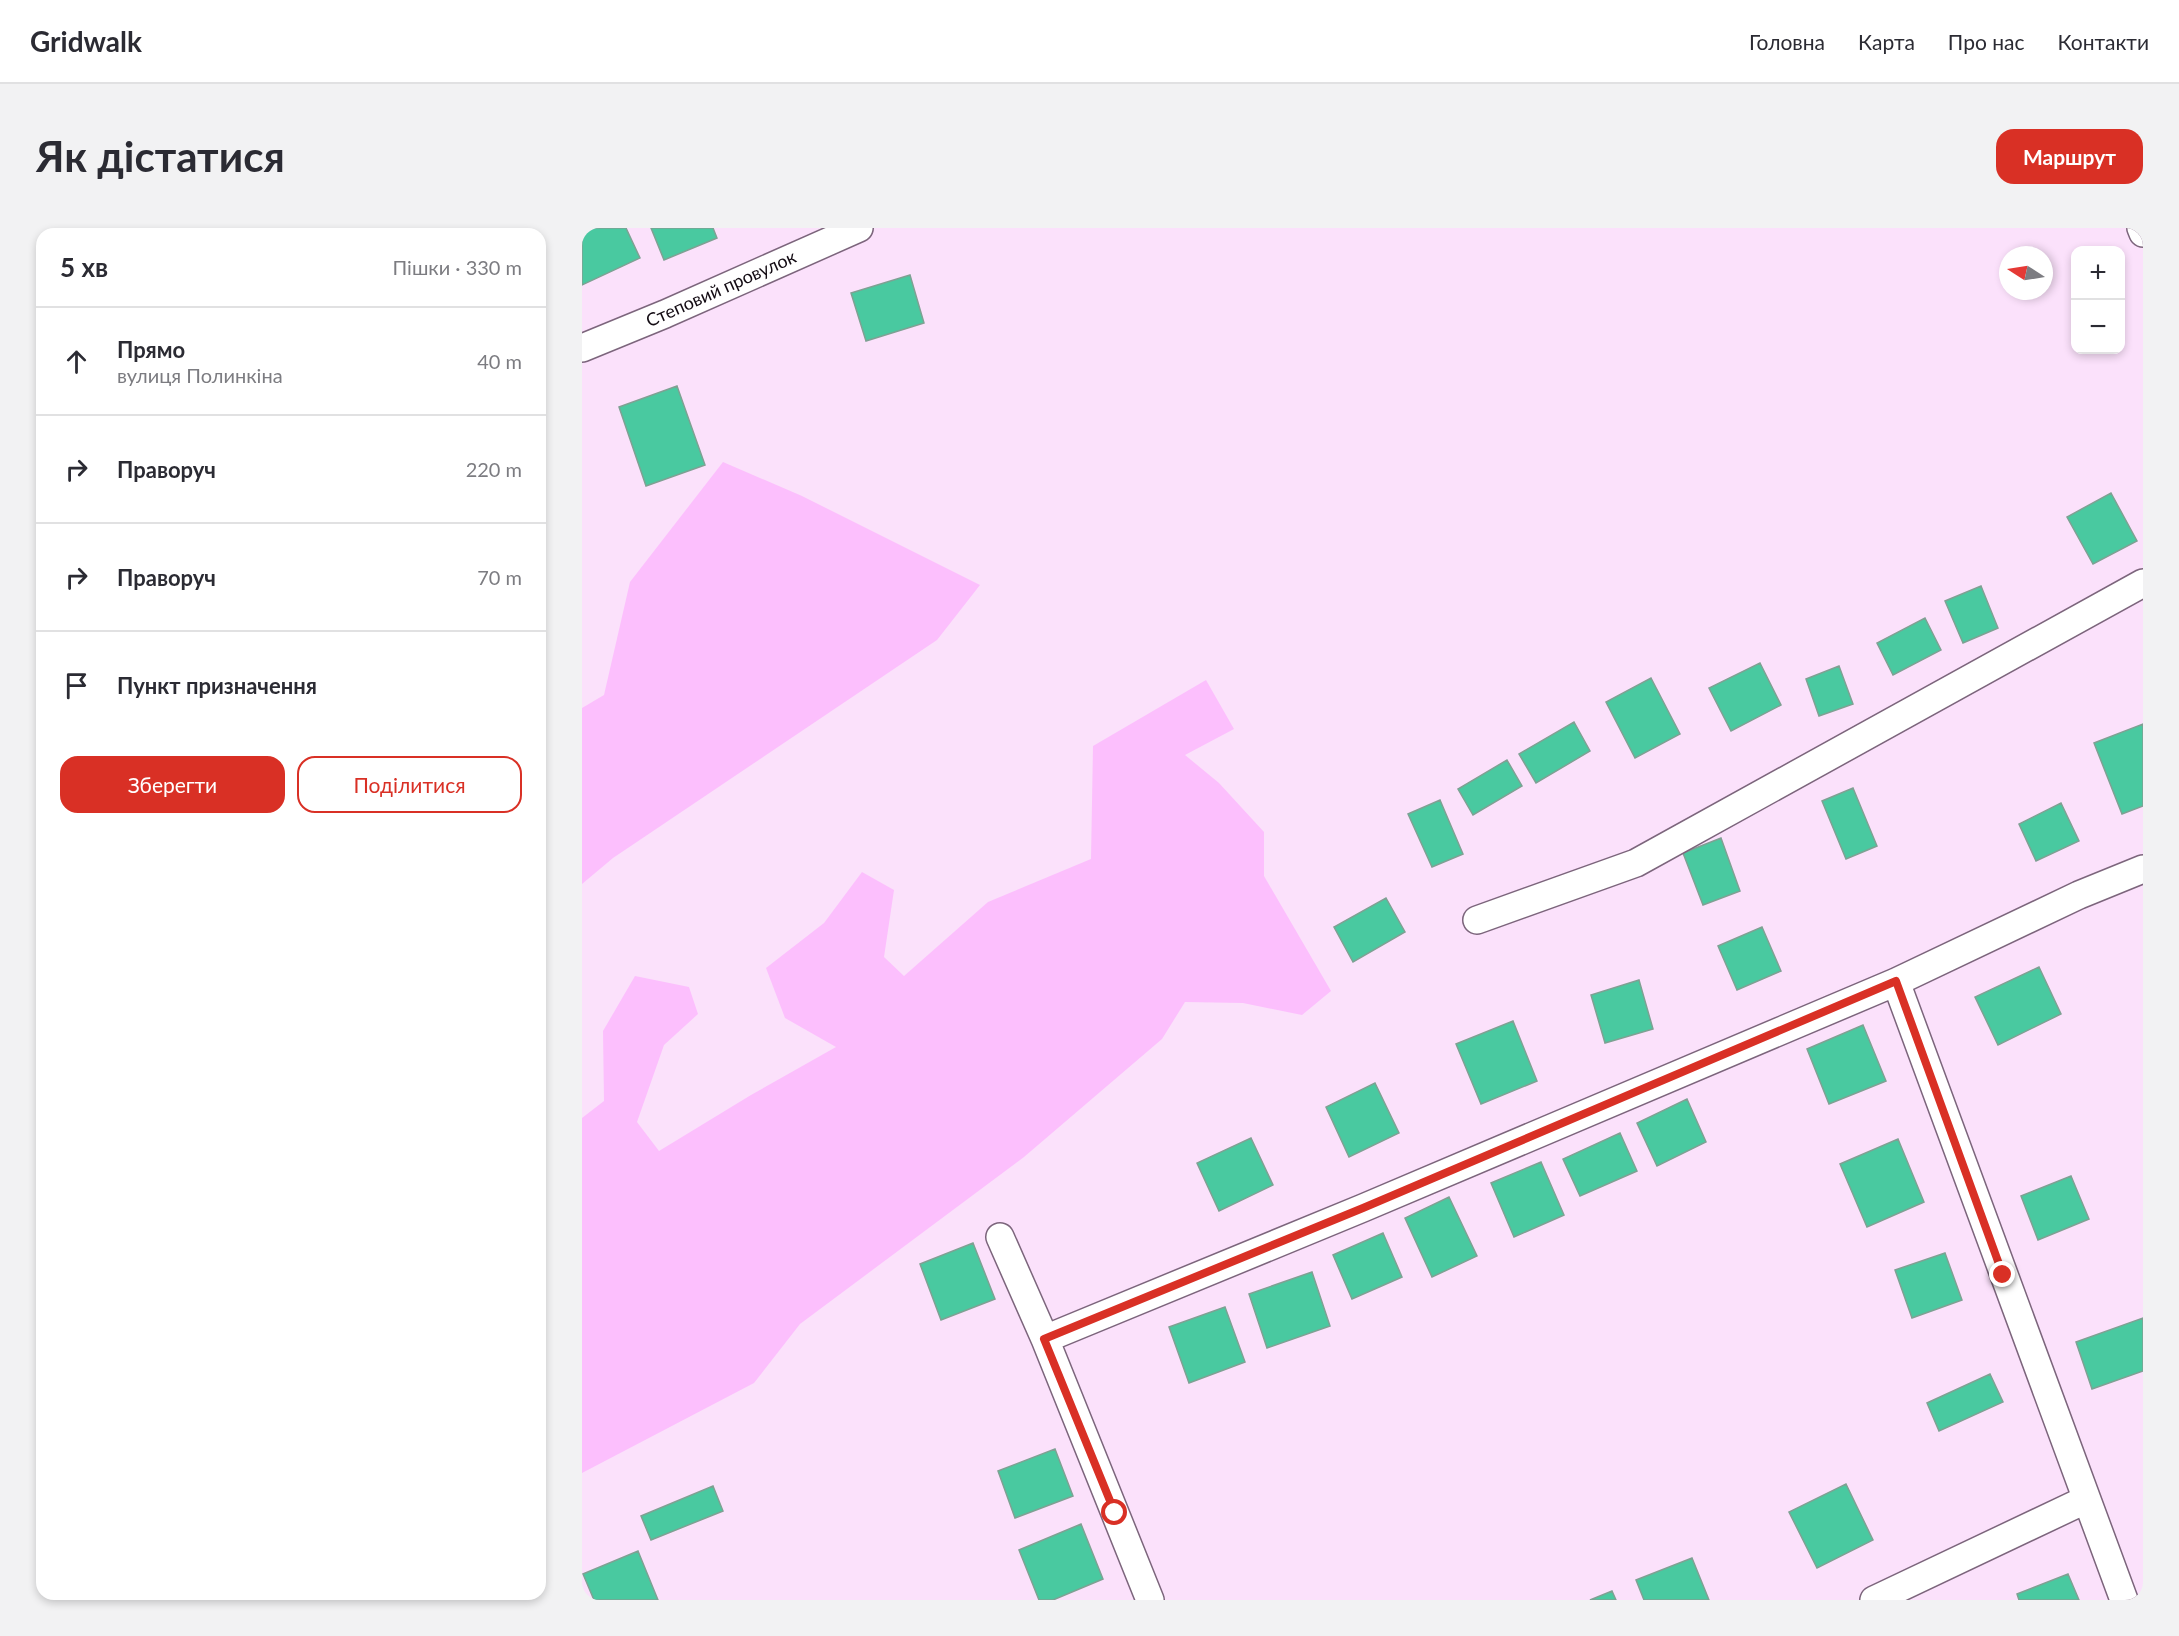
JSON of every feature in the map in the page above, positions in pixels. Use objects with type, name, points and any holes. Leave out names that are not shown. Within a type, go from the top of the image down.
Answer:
[{"type":"street","name":"Степовий провулок","points":[[582,348],[859,228]]},
{"type":"street","points":[[2141,228],[2143,233]]},
{"type":"street","points":[[1477,920],[1636,863],[2143,583]]},
{"type":"street","points":[[1044,1339],[1374,1204],[1896,981],[2079,895],[2143,868]]},
{"type":"street","points":[[1896,981],[2085,1500],[2124,1600]]},
{"type":"street","points":[[1000,1237],[1150,1600]]},
{"type":"street","points":[[1874,1600],[2085,1500]]},
{"type":"shaded area","points":[[723,462],[802,496],[980,585],[937,640],[613,858],[582,884],[582,708],[604,695],[630,582]]},
{"type":"shaded area","points":[[1206,680],[1234,729],[1185,755],[1219,783],[1264,832],[1264,876],[1331,991],[1302,1015],[1243,1003],[1185,1002],[1162,1039],[1024,1157],[800,1324],[754,1383],[582,1473],[582,1118],[604,1101],[603,1031],[635,976],[689,987],[698,1014],[664,1045],[637,1122],[659,1151],[836,1047],[785,1018],[766,968],[824,923],[862,872],[894,890],[884,957],[904,976],[988,902],[1091,859],[1093,746]]},
{"type":"building","points":[[582,228],[626,228],[640,258],[582,285]]},
{"type":"building","points":[[651,228],[713,228],[717,238],[664,260]]},
{"type":"building","points":[[910,275],[924,323],[866,341],[851,293]]},
{"type":"building","points":[[677,386],[705,465],[646,486],[619,407]]},
{"type":"building","points":[[2111,493],[2137,541],[2093,564],[2067,517]]},
{"type":"building","points":[[1981,586],[1998,628],[1963,643],[1945,601]]},
{"type":"building","points":[[1925,618],[1941,650],[1893,675],[1877,643]]},
{"type":"building","points":[[1760,663],[1781,705],[1731,731],[1709,688]]},
{"type":"building","points":[[1839,666],[1853,704],[1819,716],[1806,679]]},
{"type":"building","points":[[1651,678],[1680,734],[1635,758],[1606,702]]},
{"type":"building","points":[[1574,722],[1590,751],[1536,783],[1519,754]]},
{"type":"building","points":[[2143,724],[2143,806],[2122,814],[2094,743]]},
{"type":"building","points":[[1507,760],[1522,786],[1473,815],[1458,789]]},
{"type":"building","points":[[1853,788],[1877,846],[1846,859],[1822,801]]},
{"type":"building","points":[[1440,800],[1463,854],[1432,867],[1408,814]]},
{"type":"building","points":[[2061,803],[2079,841],[2036,861],[2019,824]]},
{"type":"building","points":[[1721,838],[1740,891],[1703,905],[1683,853]]},
{"type":"building","points":[[1386,898],[1405,932],[1353,962],[1334,927]]},
{"type":"building","points":[[1762,927],[1781,971],[1737,990],[1718,946]]},
{"type":"building","points":[[2039,967],[2061,1014],[1998,1045],[1975,997]]},
{"type":"building","points":[[1639,980],[1653,1029],[1605,1043],[1591,995]]},
{"type":"building","points":[[1513,1021],[1537,1081],[1481,1104],[1456,1044]]},
{"type":"building","points":[[1863,1025],[1886,1081],[1829,1104],[1807,1049]]},
{"type":"building","points":[[1375,1083],[1399,1133],[1349,1157],[1326,1107]]},
{"type":"building","points":[[1687,1099],[1706,1142],[1657,1166],[1637,1123]]},
{"type":"building","points":[[1620,1133],[1637,1171],[1580,1196],[1563,1159]]},
{"type":"building","points":[[1251,1138],[1273,1185],[1219,1211],[1197,1163]]},
{"type":"building","points":[[1898,1139],[1924,1202],[1867,1227],[1840,1164]]},
{"type":"building","points":[[1541,1162],[1564,1215],[1514,1237],[1491,1183]]},
{"type":"building","points":[[2071,1176],[2089,1219],[2038,1240],[2021,1196]]},
{"type":"building","points":[[1449,1197],[1477,1256],[1432,1277],[1405,1218]]},
{"type":"building","points":[[1383,1233],[1402,1277],[1352,1299],[1333,1255]]},
{"type":"building","points":[[973,1243],[995,1299],[941,1320],[920,1264]]},
{"type":"building","points":[[1945,1253],[1962,1300],[1912,1318],[1895,1270]]},
{"type":"building","points":[[1312,1272],[1330,1326],[1267,1348],[1249,1294]]},
{"type":"building","points":[[1225,1307],[1245,1362],[1189,1383],[1169,1327]]},
{"type":"building","points":[[2143,1318],[2143,1371],[2092,1389],[2076,1342]]},
{"type":"building","points":[[1990,1374],[2003,1402],[1939,1431],[1927,1403]]},
{"type":"building","points":[[1055,1449],[1073,1496],[1015,1518],[998,1471]]},
{"type":"building","points":[[1846,1484],[1873,1540],[1817,1568],[1789,1512]]},
{"type":"building","points":[[713,1486],[723,1511],[651,1540],[641,1516]]},
{"type":"building","points":[[1081,1524],[1103,1579],[1053,1600],[1039,1600],[1019,1550]]},
{"type":"building","points":[[638,1551],[658,1600],[594,1600],[583,1574]]},
{"type":"building","points":[[1692,1558],[1709,1600],[1644,1600],[1636,1580]]},
{"type":"building","points":[[2068,1574],[2079,1600],[2019,1600],[2017,1594]]},
{"type":"building","points":[[1612,1591],[1616,1600],[1590,1600]]},
{"type":"route","points":[[1115,1513],[1044,1339],[1363,1208],[1896,981],[2003,1275]]}]
